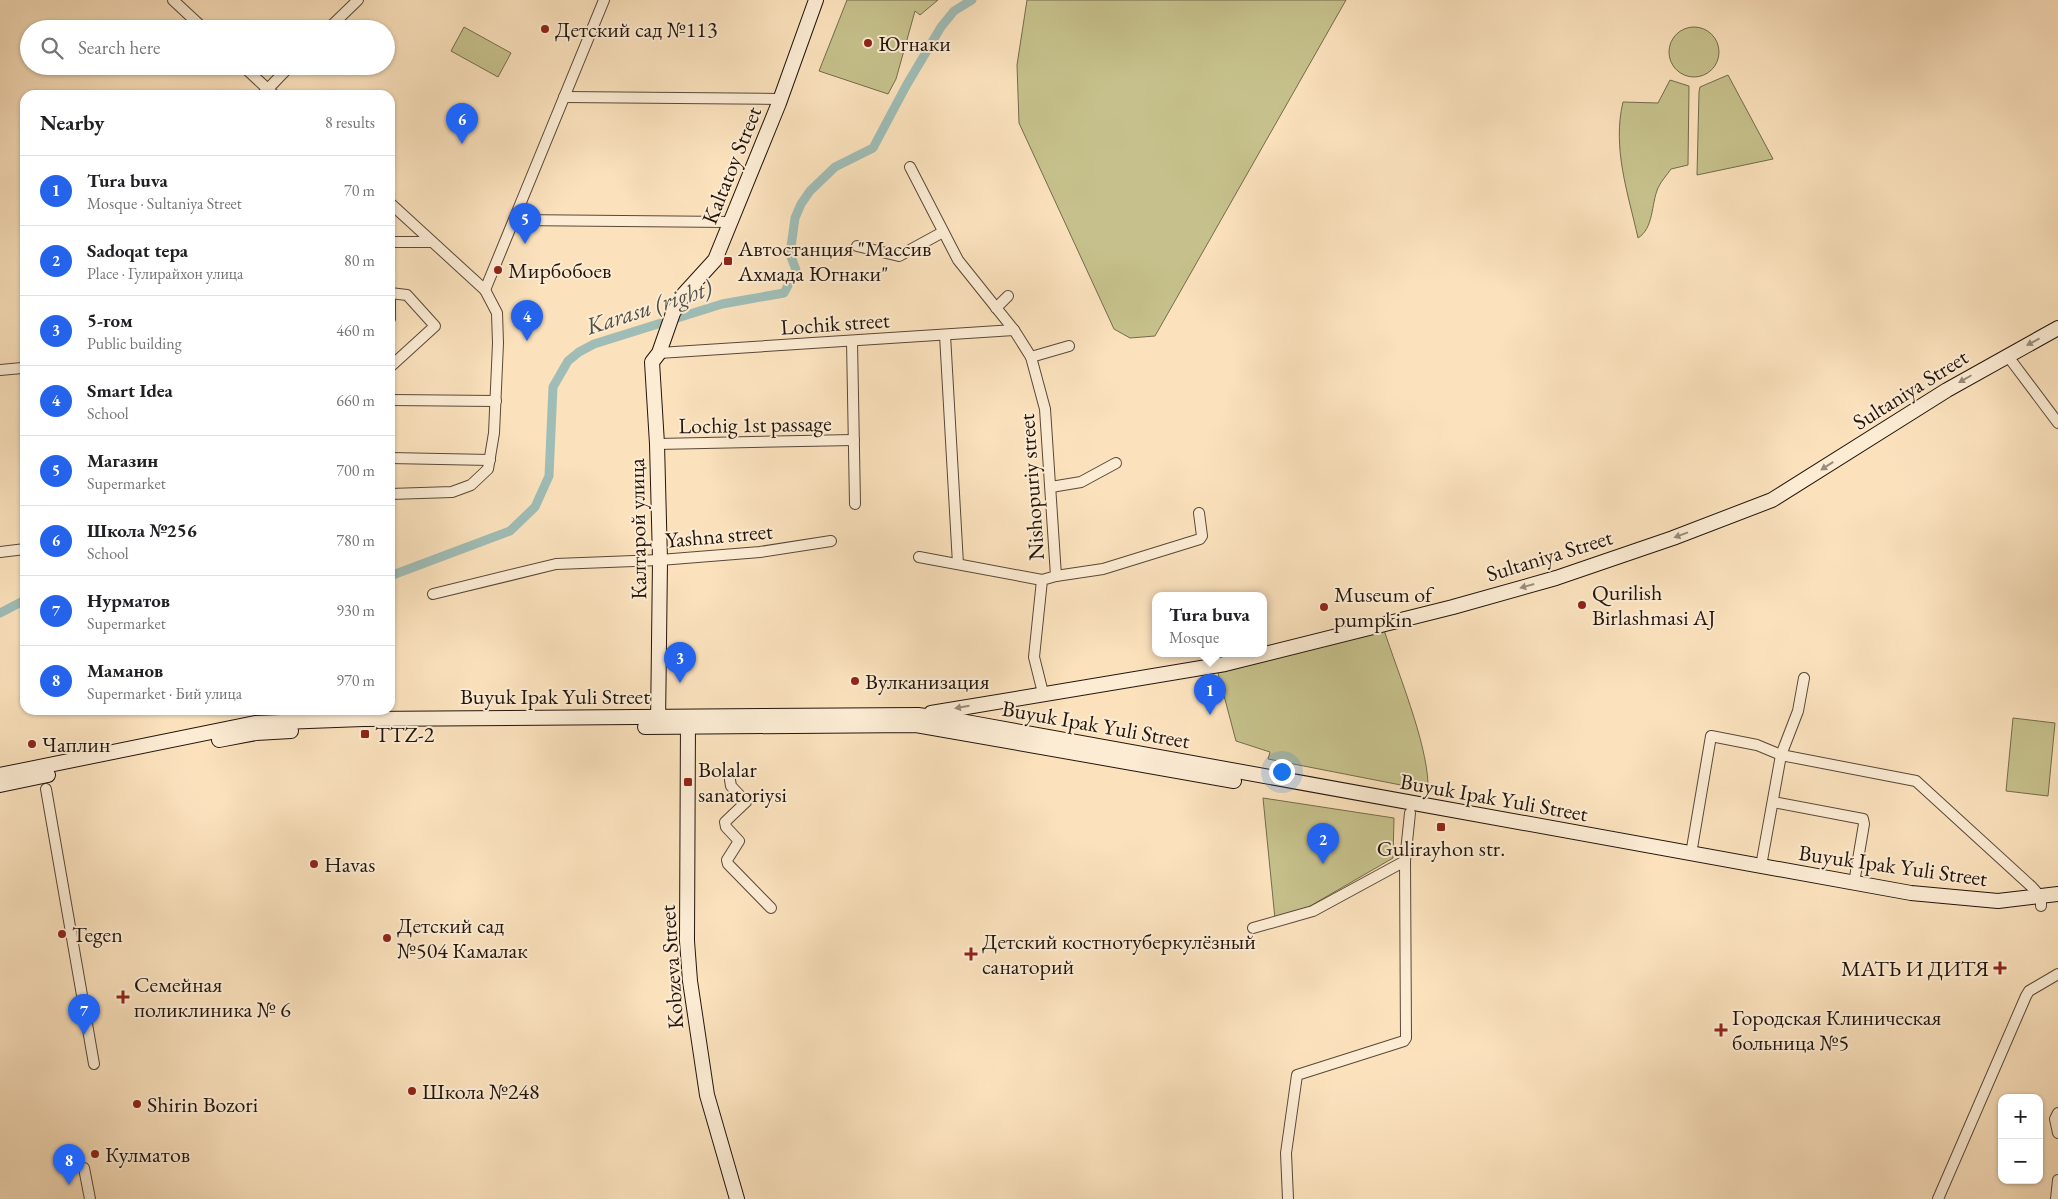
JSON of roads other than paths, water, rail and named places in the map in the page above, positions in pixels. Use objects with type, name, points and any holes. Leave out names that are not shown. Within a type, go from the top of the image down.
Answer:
[{"type":"main road","name":"Kaltatoy Street","points":[[664,334],[684,294],[715,260],[780,99],[816,0]]},
{"type":"main road","name":"Sultаniya Street","points":[[1267,654],[1453,607],[1556,578],[1748,511],[1783,494],[1947,390],[2058,328]]},
{"type":"main road","name":"Калтарой улица","points":[[658,722],[660,560],[657,444],[652,362],[659,354],[664,334]]},
{"type":"main road","name":"Sultаniya Street","points":[[918,715],[1043,693],[1177,674],[1253,657]]},
{"type":"main road","name":"Buyuk Ipak Yuli Street","points":[[688,722],[918,715],[955,720],[1410,808],[1911,901],[1984,909],[2041,902],[2058,894]]},
{"type":"main road","name":"Buyuk Ipak Yuli Street","points":[[0,775],[255,723],[363,719],[916,725],[1691,854],[1854,883],[1969,900],[2058,903]]},
{"type":"main road","name":"Buyuk Ipak Yuli Street","points":[[0,784],[256,733],[364,728],[658,722]]},
{"type":"main road","name":"Kobzeva Street","points":[[688,722],[687,932],[690,981],[707,1095],[736,1199]]},
{"type":"street","points":[[173,0],[194,20]]},
{"type":"street","points":[[337,20],[358,0]]},
{"type":"street","points":[[485,290],[604,0]]},
{"type":"street","points":[[251,75],[265,90]]},
{"type":"street","points":[[270,90],[283,75]]},
{"type":"street","points":[[564,97],[780,99]]},
{"type":"street","name":"Nishopuriy street","points":[[910,167],[958,260],[1014,330],[1031,357],[1045,409],[1056,576],[1042,580],[1034,657],[1043,693]]},
{"type":"street","points":[[395,208],[485,290],[498,313],[496,401],[488,469],[471,485],[452,492],[395,494]]},
{"type":"street","points":[[514,220],[730,222]]},
{"type":"street","points":[[857,246],[899,256],[943,232]]},
{"type":"street","points":[[395,242],[432,242]]},
{"type":"street","points":[[395,294],[407,295],[434,326],[395,362]]},
{"type":"street","points":[[996,308],[1008,296]]},
{"type":"street","name":"Lochik street","points":[[659,354],[1014,330]]},
{"type":"street","points":[[945,335],[958,564]]},
{"type":"street","points":[[852,341],[856,504]]},
{"type":"street","points":[[1031,357],[1069,346]]},
{"type":"street","points":[[2007,355],[2058,423]]},
{"type":"street","points":[[0,370],[20,368]]},
{"type":"street","points":[[395,400],[496,401]]},
{"type":"street","name":"Lochig 1st passage","points":[[657,444],[854,440]]},
{"type":"street","points":[[395,458],[490,460]]},
{"type":"street","points":[[1051,487],[1081,482],[1116,463]]},
{"type":"street","points":[[1056,576],[1103,570],[1200,539],[1202,536],[1199,513]]},
{"type":"street","name":"Yashna street","points":[[432,594],[556,564],[660,560],[760,552],[831,541]]},
{"type":"street","points":[[0,552],[20,550]]},
{"type":"street","points":[[919,557],[1042,580]]},
{"type":"street","points":[[1761,866],[1781,755],[1798,711],[1804,678]]},
{"type":"street","points":[[1691,854],[1710,736],[1757,745],[1781,755],[1916,781],[2011,866],[2041,902]]},
{"type":"street","points":[[730,780],[730,786],[746,802],[724,822],[726,827],[739,841],[727,860],[771,908]]},
{"type":"street","points":[[46,789],[94,1064]]},
{"type":"street","points":[[1773,802],[1863,820],[1864,824],[1854,883]]},
{"type":"street","points":[[1288,1199],[1286,1152],[1297,1075],[1404,1041],[1406,1038],[1405,861],[1410,808]]},
{"type":"street","points":[[1253,928],[1313,911],[1405,861]]},
{"type":"street","points":[[1938,1199],[2026,996],[2029,991],[2058,974]]},
{"type":"street","points":[[2058,1113],[2055,1119],[2058,1133]]},
{"type":"street","points":[[84,1168],[90,1199]]},
{"type":"street","points":[[2056,1199],[2058,1180]]},
{"type":"waterway","name":"Karasu (right)","points":[[395,574],[510,531],[535,507],[549,476],[553,387],[568,361],[579,352],[594,344],[722,304],[784,293],[796,270],[790,254],[795,218],[801,204],[810,191],[835,167],[873,148],[906,86],[941,27],[954,11],[972,0]]},
{"type":"waterway","name":"Karasu (right)","points":[[0,613],[20,603]]},
{"type":"place","name":"Детский сад №113","points":[[545,29]]},
{"type":"place","name":"Югнаки","points":[[868,43]]},
{"type":"place","name":"Школа №256","points":[[462,144]]},
{"type":"place","name":"Магазин","points":[[525,244]]},
{"type":"place","name":"Автостанция \"Массив Ахмада Югнаки\"","points":[[728,261]]},
{"type":"place","name":"Мирбобоев","points":[[498,270]]},
{"type":"place","name":"Smart Idea","points":[[527,341]]},
{"type":"place","name":"Qurilish Birlashmasi AJ","points":[[1582,605]]},
{"type":"place","name":"Museum of pumpkin","points":[[1324,607]]},
{"type":"place","name":"Вулканизация","points":[[855,681]]},
{"type":"place","name":"5-гом","points":[[680,683]]},
{"type":"place","name":"Tura buva","points":[[1210,715]]},
{"type":"place","name":"TTZ-2","points":[[365,734]]},
{"type":"place","name":"Чаплин","points":[[32,744]]},
{"type":"place","name":"Bolalar sanatoriysi","points":[[688,782]]},
{"type":"place","name":"Gulirayhon str.","points":[[1441,827]]},
{"type":"place","name":"Havas","points":[[314,864]]},
{"type":"place","name":"Sadoqat tepa","points":[[1323,864]]},
{"type":"place","name":"Tegen","points":[[62,934]]},
{"type":"place","name":"Детский сад №504 Камалак","points":[[387,938]]},
{"type":"place","name":"Детский костнотуберкулёзный санаторий","points":[[971,954]]},
{"type":"place","name":"МАТЬ И ДИТЯ","points":[[2000,968]]},
{"type":"place","name":"Семейная поликлиника № 6","points":[[123,997]]},
{"type":"place","name":"Городская Клиническая больница №5","points":[[1721,1030]]},
{"type":"place","name":"Нурматов","points":[[84,1035]]},
{"type":"place","name":"Школа №248","points":[[412,1091]]},
{"type":"place","name":"Shirin Bozori","points":[[137,1104]]},
{"type":"place","name":"Кулматов","points":[[95,1154]]},
{"type":"place","name":"Маманов","points":[[69,1185]]}]
